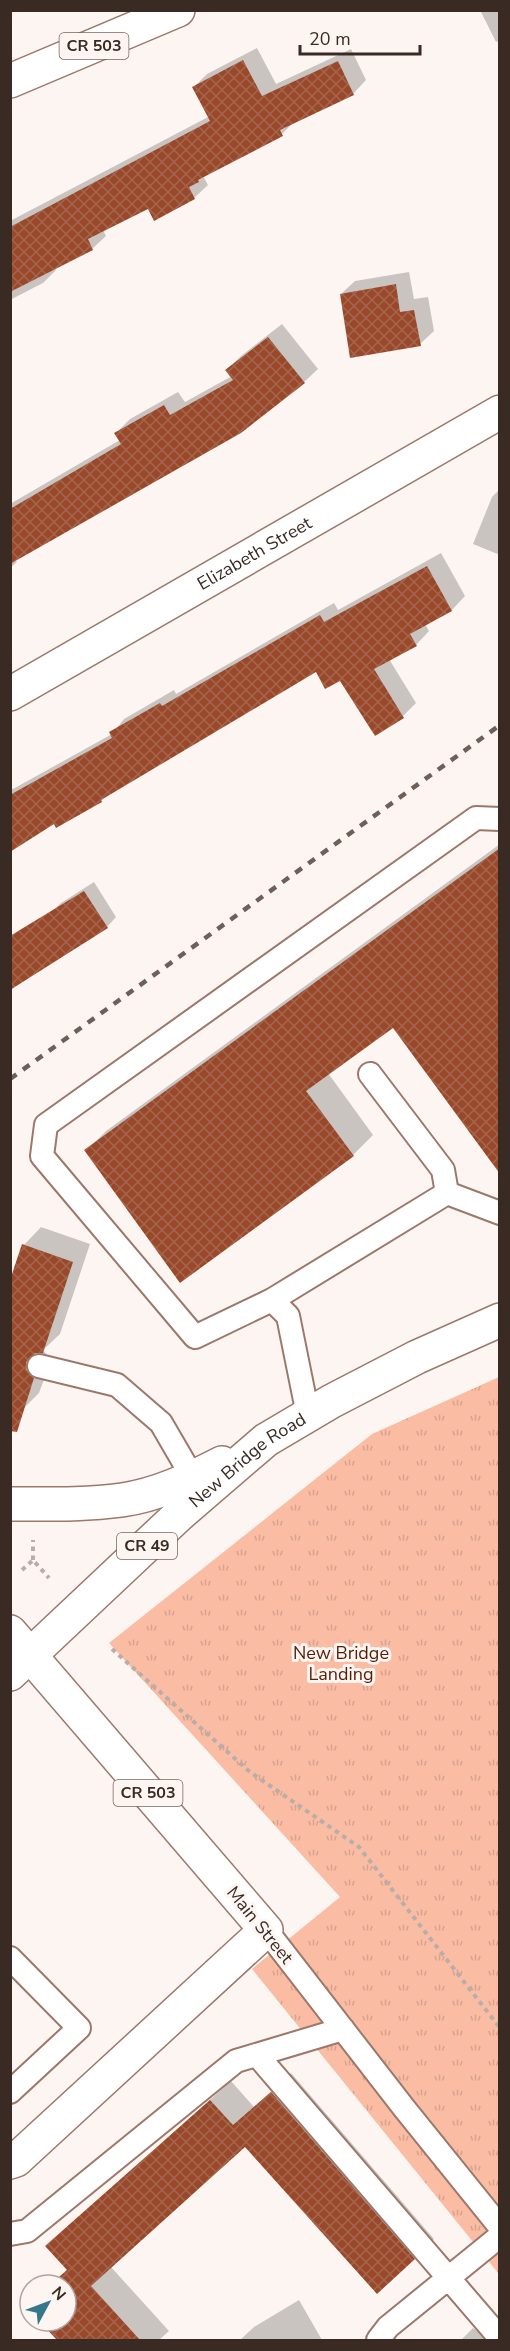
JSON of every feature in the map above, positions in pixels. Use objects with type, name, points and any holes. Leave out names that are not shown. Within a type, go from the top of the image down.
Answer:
[{"type":"main road","name":"CR 503","points":[[10,81],[178,10]]},
{"type":"main road","name":"Elizabeth Street","points":[[10,694],[500,412]]},
{"type":"main road","name":"New Bridge Road","points":[[17,1654],[266,1440],[417,1357],[500,1320]]},
{"type":"main road","points":[[10,1504],[67,1504],[124,1499],[193,1478],[266,1440]]},
{"type":"main road","name":"Main Street","points":[[17,1654],[266,1930]]},
{"type":"main road","points":[[10,2162],[16,2160],[266,1930]]},
{"type":"lane","points":[[447,1193],[272,1300],[195,1337],[42,1156],[46,1125],[476,818],[500,819]]},
{"type":"lane","points":[[370,1074],[443,1170],[447,1193]]},
{"type":"lane","points":[[447,1193],[500,1213]]},
{"type":"lane","points":[[272,1300],[288,1316],[308,1415]]},
{"type":"lane","points":[[39,1366],[117,1385],[161,1423],[193,1478]]},
{"type":"lane","name":"Main Street","points":[[266,1930],[500,2227]]},
{"type":"lane","points":[[10,1958],[79,2028],[10,2092]]},
{"type":"lane","points":[[10,2234],[27,2231],[236,2061],[343,2029]]},
{"type":"lane","points":[[257,2055],[500,2338]]},
{"type":"lane","points":[[378,2340],[388,2327],[500,2236]]},
{"type":"path","points":[[33,1532],[33,1560],[49,1578]]},
{"type":"path","points":[[22,1570],[33,1560]]},
{"type":"path","points":[[112,1649],[250,1772],[358,1847],[500,2028]]},
{"type":"green space","name":"New Bridge Landing","points":[[499,1377],[499,2274],[252,1969],[340,1897],[109,1643],[372,1434]]},
{"type":"building","points":[[243,60],[262,96],[338,61],[354,95],[280,130],[283,136],[198,180],[199,182],[189,187],[195,199],[154,221],[148,209],[88,239],[93,250],[10,292],[10,227],[210,121],[192,87]]},
{"type":"building","points":[[396,284],[400,312],[414,310],[421,346],[350,358],[340,294]]},
{"type":"building","points":[[268,337],[305,383],[241,433],[10,564],[10,509],[121,444],[114,433],[164,405],[170,415],[233,380],[225,370]]},
{"type":"building","points":[[427,566],[452,611],[410,634],[417,646],[374,669],[404,718],[375,736],[340,681],[325,689],[316,672],[101,800],[102,802],[56,828],[54,824],[10,852],[10,795],[112,738],[109,732],[160,703],[162,706],[320,615],[324,622]]},
{"type":"building","points":[[500,848],[500,1174],[393,1028],[306,1091],[354,1156],[180,1283],[84,1150]]},
{"type":"building","points":[[84,891],[108,928],[10,990],[10,936]]},
{"type":"building","points":[[22,1244],[73,1262],[43,1353],[35,1353],[26,1362],[26,1370],[34,1378],[17,1432],[10,1431],[10,1280]]},
{"type":"building","points":[[271,2092],[415,2259],[377,2294],[245,2147],[91,2286],[140,2340],[57,2340],[50,2333],[78,2333],[78,2273],[64,2273],[67,2270],[45,2246],[210,2100],[233,2125]]},
{"type":"railway","points":[[10,1079],[500,725]]}]
